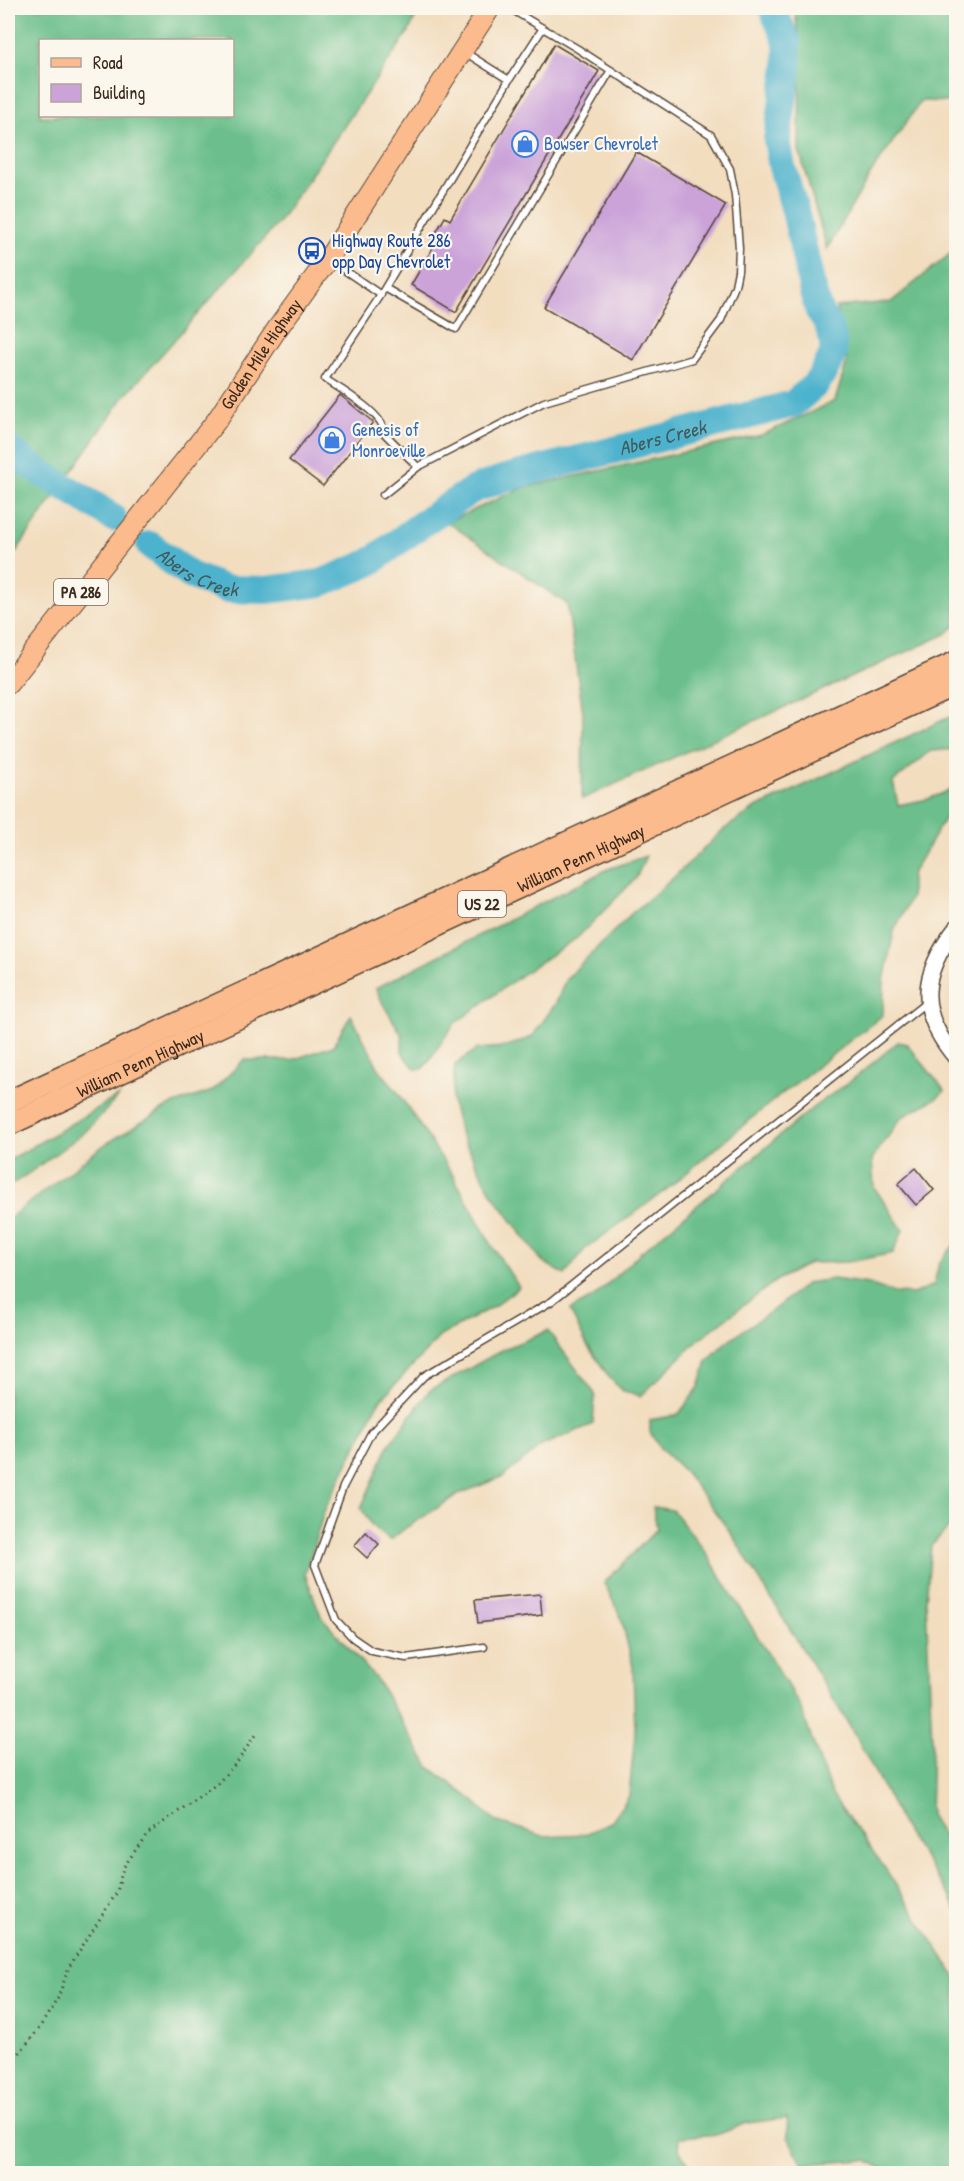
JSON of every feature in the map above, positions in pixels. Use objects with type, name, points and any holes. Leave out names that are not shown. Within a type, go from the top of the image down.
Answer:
[{"type":"highway","name":"William Penn Highway","points":[[8,1102],[957,662]]},
{"type":"highway","name":"William Penn Highway","points":[[8,1125],[957,684]]},
{"type":"main road","name":"Golden Mile Highway","points":[[8,684],[217,420],[277,329],[328,259],[490,8]]},
{"type":"street","points":[[957,928],[939,952],[932,967],[928,1001],[930,1017],[936,1031],[957,1058]]},
{"type":"lane","points":[[383,495],[418,467],[544,402],[692,359],[721,320],[735,286],[739,248],[735,195],[730,169],[711,135],[611,70],[508,8]]},
{"type":"lane","points":[[418,467],[384,433],[384,427],[379,419],[350,395],[325,379],[381,295],[509,80],[543,28]]},
{"type":"lane","points":[[463,51],[509,80]]},
{"type":"lane","points":[[385,288],[456,329],[611,70]]},
{"type":"lane","points":[[328,259],[381,295]]},
{"type":"lane","points":[[484,1647],[406,1658],[372,1651],[353,1638],[336,1620],[315,1565],[343,1487],[371,1433],[424,1377],[552,1301],[928,1001]]},
{"type":"path","points":[[8,2067],[38,2030],[58,1998],[69,1966],[117,1892],[123,1869],[147,1834],[218,1783],[238,1761],[256,1732]]},
{"type":"green space","points":[[8,8],[420,8],[409,31],[278,223],[123,398],[8,563]]},
{"type":"green space","points":[[794,8],[956,8],[956,102],[921,101],[871,173],[827,249],[799,150],[800,42]]},
{"type":"green space","points":[[956,249],[956,625],[946,634],[582,799],[583,713],[567,604],[447,522],[522,488],[762,435],[835,401],[847,361],[836,307],[891,302]]},
{"type":"green space","points":[[956,714],[956,749],[931,751],[893,782],[898,805],[928,799],[956,788],[956,799],[911,875],[911,897],[894,931],[884,981],[883,1015],[764,1108],[666,1190],[585,1249],[565,1275],[542,1261],[492,1194],[460,1133],[452,1102],[455,1065],[477,1049],[505,1047],[532,1037],[556,1003],[566,979],[630,915],[671,880],[723,830],[754,809]]},
{"type":"green space","points":[[646,856],[636,878],[577,938],[454,1024],[423,1069],[415,1069],[402,1052],[402,1035],[376,988],[608,869]]},
{"type":"green space","points":[[351,1015],[379,1069],[399,1094],[452,1174],[494,1249],[519,1287],[494,1306],[440,1336],[378,1403],[325,1509],[305,1574],[321,1616],[377,1680],[429,1767],[474,1801],[495,1821],[543,1836],[586,1834],[611,1822],[629,1796],[635,1734],[633,1667],[621,1617],[604,1583],[657,1529],[653,1507],[672,1510],[705,1551],[800,1706],[832,1795],[884,1867],[956,1977],[956,2173],[890,2173],[867,2160],[802,2164],[788,2137],[787,2118],[747,2123],[719,2134],[680,2137],[679,2150],[696,2173],[8,2173],[8,1219],[104,1145],[169,1106],[212,1091],[244,1060],[292,1060],[333,1046]]},
{"type":"green space","points":[[898,1042],[907,1044],[945,1091],[937,1098],[902,1117],[872,1159],[874,1187],[903,1230],[893,1253],[848,1262],[810,1263],[777,1280],[698,1340],[641,1396],[621,1390],[587,1345],[570,1310],[594,1297],[641,1252],[815,1106],[852,1080]]},
{"type":"green space","points":[[120,1095],[85,1132],[8,1187],[8,1161]]},
{"type":"green space","points":[[956,1245],[956,1520],[931,1546],[926,1600],[932,1743],[930,1815],[948,1844],[956,1849],[956,1910],[950,1896],[906,1832],[857,1738],[731,1533],[685,1472],[660,1448],[650,1432],[650,1420],[678,1415],[699,1387],[707,1361],[727,1341],[773,1310],[807,1283],[833,1279],[869,1284],[894,1293],[913,1294],[934,1285],[939,1263]]},
{"type":"green space","points":[[548,1331],[595,1394],[593,1424],[541,1446],[504,1476],[459,1494],[390,1540],[372,1526],[361,1508],[389,1445],[429,1391],[504,1349]]},
{"type":"building","name":"Bowser Chevrolet","points":[[554,44],[599,71],[456,312],[411,285],[435,244],[431,241],[445,217],[450,220]]},
{"type":"building","points":[[636,152],[726,205],[633,360],[544,307]]},
{"type":"building","name":"Genesis of Monroeville","points":[[340,395],[373,422],[323,486],[289,460]]},
{"type":"building","points":[[916,1168],[934,1190],[916,1205],[898,1184]]},
{"type":"building","points":[[366,1532],[379,1544],[367,1558],[354,1546]]},
{"type":"building","points":[[540,1594],[542,1615],[478,1623],[475,1600]]},
{"type":"waterway","name":"Abers Creek","points":[[150,545],[190,575],[225,589],[266,590],[321,583],[369,563],[472,490],[505,478],[793,404],[815,385],[822,375],[833,354],[833,340],[813,292],[777,140],[788,66],[787,41],[772,8]]},
{"type":"waterway","name":"Abers Creek","points":[[8,449],[113,518]]},
{"type":"place","name":"Bowser Chevrolet","points":[[525,144]]},
{"type":"place","name":"Highway Route 286 opp Day Chevrolet","points":[[312,251]]},
{"type":"place","name":"Genesis of Monroeville","points":[[332,440]]}]
